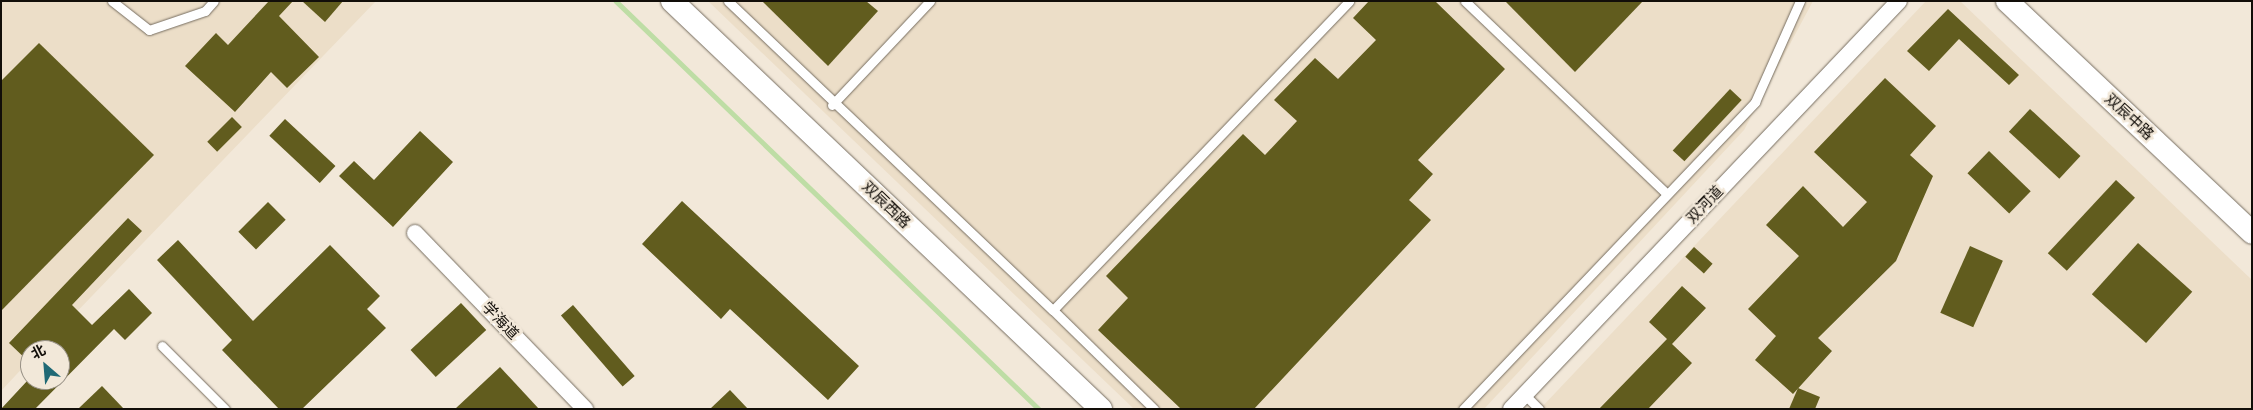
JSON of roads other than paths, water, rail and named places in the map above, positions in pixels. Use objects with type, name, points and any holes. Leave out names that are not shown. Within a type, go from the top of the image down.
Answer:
[{"type":"main road","name":"双辰西路","points":[[672,1],[1101,409]]},
{"type":"main road","name":"双辰中路","points":[[2007,1],[2252,233]]},
{"type":"street","name":"双河道","points":[[1511,409],[1899,1]]},
{"type":"street","name":"学海道","points":[[415,232],[585,409]]},
{"type":"lane","points":[[112,1],[149,30],[205,11],[214,1]]},
{"type":"lane","points":[[728,1],[832,105],[1053,310],[1154,409]]},
{"type":"lane","points":[[832,105],[930,1]]},
{"type":"lane","points":[[1053,310],[1349,1]]},
{"type":"lane","points":[[1465,1],[1665,192]]},
{"type":"lane","points":[[1463,409],[1665,192],[1755,102],[1800,1]]},
{"type":"lane","points":[[162,346],[225,409]]},
{"type":"lane","points":[[1525,395],[1539,409]]},
{"type":"waterway","points":[[616,1],[1039,409]]}]
